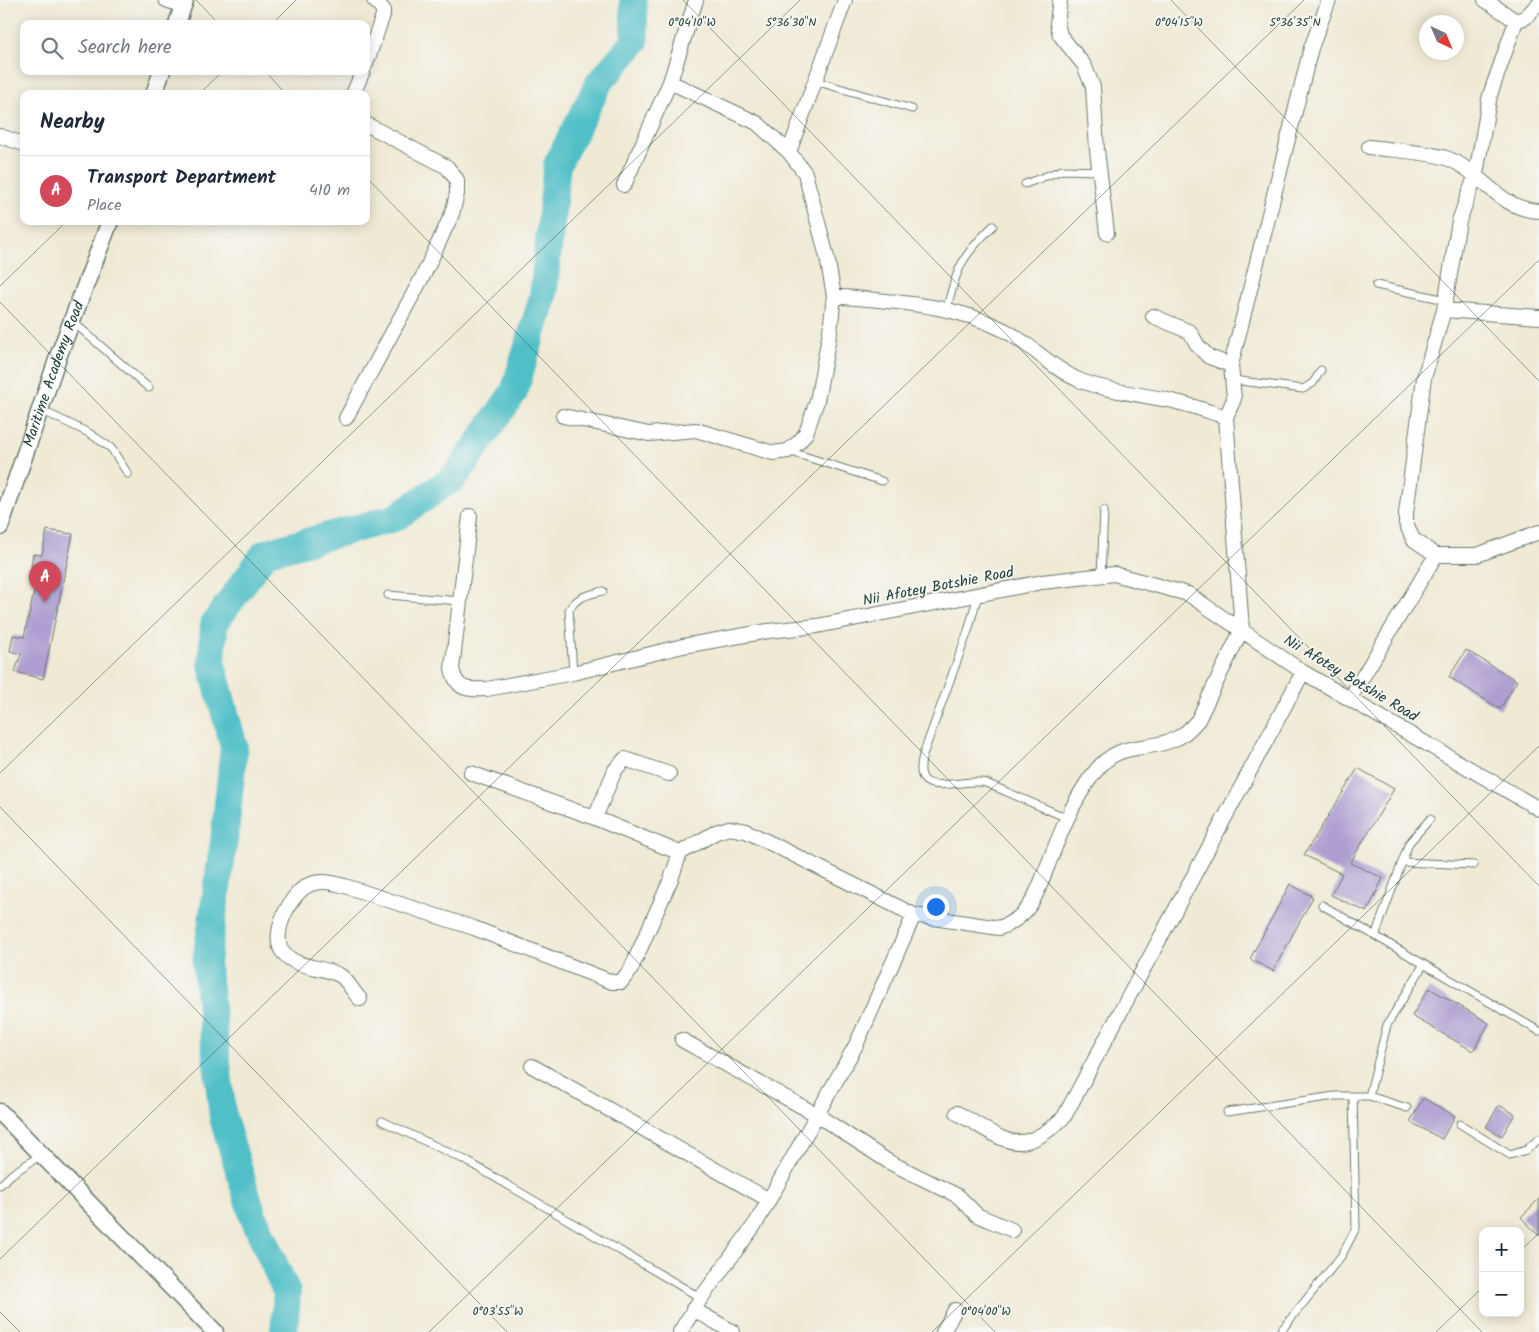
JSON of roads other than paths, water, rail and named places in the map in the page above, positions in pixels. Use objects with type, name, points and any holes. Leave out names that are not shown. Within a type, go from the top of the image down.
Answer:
[{"type":"street","points":[[166,0],[184,3],[178,20]]},
{"type":"street","points":[[370,52],[383,15],[383,9],[374,0]]},
{"type":"street","points":[[624,185],[670,82],[696,0]]},
{"type":"street","points":[[789,152],[845,0]]},
{"type":"street","points":[[1060,0],[1057,23],[1060,35],[1084,65],[1093,87],[1107,234]]},
{"type":"street","points":[[360,999],[342,977],[289,959],[280,949],[279,937],[287,910],[293,898],[310,884],[328,882],[345,886],[474,928],[612,982],[621,982],[631,970],[680,853],[729,828],[746,831],[914,914],[983,927],[999,928],[1012,924],[1027,909],[1038,890],[1067,818],[1093,774],[1104,763],[1125,749],[1175,740],[1198,720],[1242,629],[1226,417],[1234,399],[1231,365],[1310,48],[1329,0]]},
{"type":"street","points":[[1485,0],[1516,21]]},
{"type":"street","points":[[1539,2],[1526,17],[1516,21],[1490,95],[1476,174],[1459,220],[1445,305],[1424,378],[1406,513],[1406,523],[1413,539],[1436,555],[1477,555],[1539,532]]},
{"type":"street","points":[[155,90],[161,75]]},
{"type":"street","points":[[355,90],[361,75]]},
{"type":"street","points":[[564,416],[649,434],[696,430],[773,452],[788,451],[799,442],[806,433],[817,401],[830,331],[834,296],[827,257],[805,173],[789,152],[757,123],[670,82]]},
{"type":"street","points":[[346,418],[424,274],[452,214],[458,194],[457,180],[447,167],[370,126]]},
{"type":"street","points":[[0,136],[20,143]]},
{"type":"street","points":[[1369,147],[1446,158],[1476,174],[1490,189],[1505,200],[1520,208],[1539,211]]},
{"type":"street","name":"Maritime Academy Road","points":[[0,526],[72,321],[108,225]]},
{"type":"street","points":[[834,296],[947,308],[976,317],[1004,330],[1029,344],[1060,371],[1081,381],[1171,401],[1226,417]]},
{"type":"street","points":[[1445,305],[1539,317]]},
{"type":"street","points":[[1153,316],[1193,334],[1198,346],[1209,357],[1231,365]]},
{"type":"street","name":"Nii Afotey Botshie Road","points":[[470,516],[452,669],[455,681],[461,686],[474,690],[573,673],[683,646],[768,631],[817,626],[1042,582],[1114,574],[1188,594],[1304,672],[1539,809]]},
{"type":"street","points":[[1350,698],[1436,555]]},
{"type":"street","points":[[957,1112],[1013,1143],[1024,1144],[1046,1134],[1064,1117],[1304,672]]},
{"type":"street","points":[[595,818],[615,770],[625,759],[669,774]]},
{"type":"street","points":[[471,773],[595,818],[680,853]]},
{"type":"street","points":[[680,1332],[697,1303],[756,1223],[769,1200],[856,1044],[914,914]]},
{"type":"street","points":[[682,1040],[817,1114],[889,1162],[958,1196],[977,1216],[1012,1230]]},
{"type":"street","points":[[532,1066],[769,1200]]},
{"type":"street","points":[[0,1112],[215,1332]]},
{"type":"street","points":[[697,1303],[733,1332]]},
{"type":"street","points":[[944,1332],[955,1310]]},
{"type":"lane","points":[[815,81],[912,110]]},
{"type":"lane","points":[[1025,184],[1062,170],[1100,170]]},
{"type":"lane","points":[[947,308],[959,264],[967,252],[993,226]]},
{"type":"lane","points":[[1376,285],[1445,305]]},
{"type":"lane","points":[[72,321],[149,388]]},
{"type":"lane","points":[[1233,380],[1303,389],[1313,384],[1321,370]]},
{"type":"lane","points":[[41,410],[89,433],[111,448],[128,474]]},
{"type":"lane","points":[[788,451],[882,481]]},
{"type":"lane","points":[[1101,576],[1104,510]]},
{"type":"lane","points":[[573,673],[569,610],[575,601],[582,596],[603,591]]},
{"type":"lane","points":[[388,595],[460,601]]},
{"type":"lane","points":[[978,595],[968,631],[919,765],[920,774],[925,780],[943,786],[986,783],[1067,818]]},
{"type":"lane","points":[[1375,936],[1409,843],[1430,819]]},
{"type":"lane","points":[[1402,862],[1474,865]]},
{"type":"lane","points":[[1322,905],[1539,1031]]},
{"type":"lane","points":[[1369,1096],[1388,1025],[1424,964]]},
{"type":"lane","points":[[1227,1112],[1336,1096],[1369,1096],[1407,1108]]},
{"type":"lane","points":[[1280,1332],[1342,1255],[1356,1228],[1353,1096]]},
{"type":"lane","points":[[382,1120],[465,1160],[697,1303]]},
{"type":"lane","points":[[1460,1124],[1510,1155],[1526,1150],[1539,1139]]},
{"type":"lane","points":[[0,1185],[12,1174],[41,1155]]},
{"type":"lane","points":[[0,1176],[12,1174]]},
{"type":"waterway","points":[[284,1332],[287,1293],[253,1216],[223,1118],[206,962],[224,841],[234,747],[212,665],[214,624],[265,553],[395,518],[455,477],[514,392],[543,297],[557,165],[599,83],[635,41],[633,0]]},
{"type":"place","name":"Transport Department","points":[[45,602]]}]
